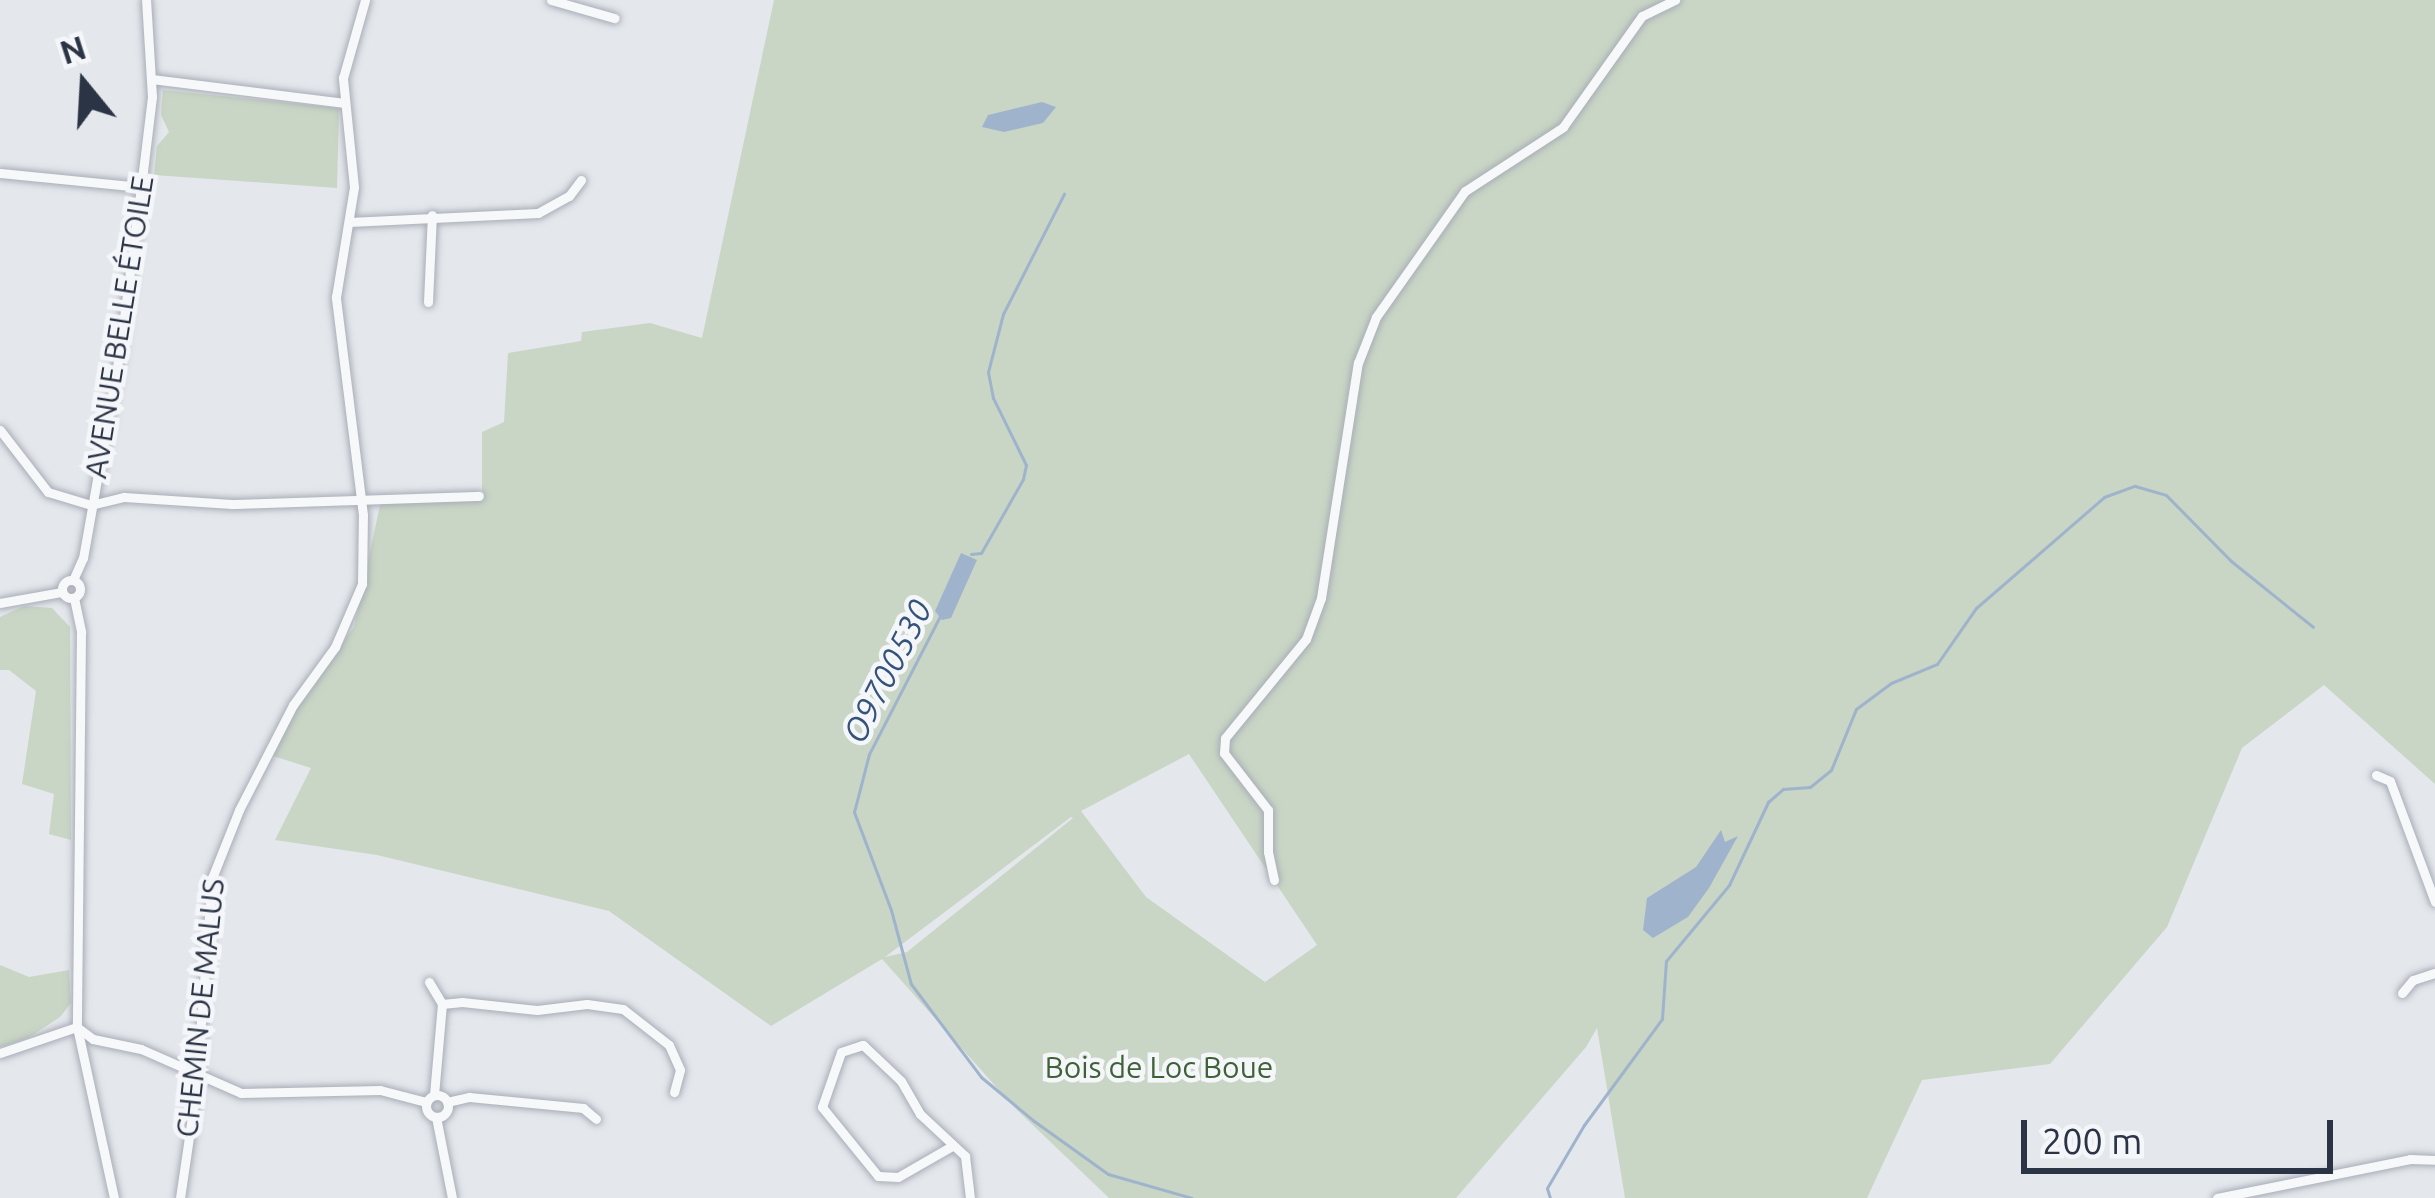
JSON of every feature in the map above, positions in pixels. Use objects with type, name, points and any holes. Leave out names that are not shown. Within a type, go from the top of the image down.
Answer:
[{"type":"street","name":"AVENUE BELLE ÉTOILE","points":[[74,598],[80,589],[74,580],[91,505],[141,187],[152,80],[146,0]]},
{"type":"street","name":"CHEMIN DE MALUS","points":[[180,1198],[197,1072],[212,878],[224,838],[272,745],[352,614],[365,547],[336,320],[353,145],[345,104],[346,58],[365,0]]},
{"type":"street","points":[[551,0],[614,18]]},
{"type":"street","points":[[1274,880],[1268,810],[1224,753],[1226,738],[1306,639],[1321,598],[1358,363],[1376,317],[1465,191],[1563,128],[1642,16],[1675,0]]},
{"type":"street","points":[[152,80],[345,104]]},
{"type":"street","points":[[0,173],[141,187]]},
{"type":"street","points":[[349,222],[538,213],[569,196],[581,179]]},
{"type":"street","points":[[428,302],[432,215]]},
{"type":"street","points":[[0,430],[48,492],[91,505],[124,497],[232,503],[479,496]]},
{"type":"street","points":[[62,592],[63,584],[74,580]]},
{"type":"street","points":[[0,603],[62,592],[74,598],[81,632],[77,1027],[114,1198]]},
{"type":"street","points":[[2376,776],[2390,781],[2435,902]]},
{"type":"street","points":[[2402,993],[2413,980],[2435,973]]},
{"type":"street","points":[[429,982],[442,1004],[427,1112],[436,1118],[452,1198]]},
{"type":"street","points":[[442,1004],[623,1009],[669,1045],[680,1070],[674,1092]]},
{"type":"street","points":[[77,1027],[93,1039],[126,1044],[241,1093],[380,1090],[447,1102],[469,1097],[583,1108],[596,1119]]},
{"type":"street","points":[[0,1053],[77,1027]]},
{"type":"street","points":[[952,1146],[898,1177],[878,1176],[822,1108],[841,1052],[855,1045],[868,1048],[965,1156],[970,1198]]},
{"type":"street","points":[[436,1118],[446,1113],[447,1102]]},
{"type":"street","points":[[2217,1198],[2387,1163],[2435,1160]]},
{"type":"green space","name":"Bois de Loc Boue","points":[[774,0],[2435,0],[2435,784],[2324,685],[2242,748],[2167,927],[2050,1064],[1922,1080],[1867,1198],[1625,1198],[1597,1028],[1586,1047],[1456,1198],[1109,1198],[1015,1108],[882,959],[771,1026],[609,911],[377,855],[275,840],[311,768],[273,756],[296,708],[354,627],[382,496],[482,494],[482,432],[504,422],[508,353],[581,341],[582,332],[650,323],[702,338]],"holes":[[[1189,754],[1317,945],[1265,982],[1146,897],[1081,811]],[[1071,817],[907,952],[885,957]]]},
{"type":"green space","points":[[163,90],[339,108],[337,188],[154,175],[157,146],[169,132],[161,115]]},
{"type":"green space","points":[[24,606],[52,608],[70,627],[71,840],[49,834],[54,794],[22,784],[36,691],[9,670],[0,670],[0,617]]},
{"type":"green space","points":[[0,965],[29,977],[69,970],[71,1003],[60,1017],[28,1038],[0,1047]]},
{"type":"water","points":[[1042,102],[1056,107],[1043,123],[1004,132],[982,127],[988,115]]},
{"type":"water","points":[[961,553],[977,560],[951,618],[942,620],[935,611]]},
{"type":"water","points":[[1721,830],[1725,842],[1738,836],[1709,888],[1688,917],[1653,938],[1643,930],[1647,898],[1696,867]]},
{"type":"waterway","name":"O9700530","points":[[971,554],[981,553],[1023,479],[1026,465],[993,398],[988,372],[1003,314],[1064,194]]},
{"type":"waterway","points":[[1550,1198],[1547,1188],[1584,1125],[1662,1019],[1666,961],[1729,885],[1768,802],[1783,789],[1810,787],[1831,770],[1856,709],[1891,683],[1937,664],[1976,608],[2104,497],[2135,486],[2166,495],[2231,561],[2313,627]]},
{"type":"waterway","name":"O9700530","points":[[940,616],[869,754],[854,812],[891,910],[911,984],[981,1077],[1034,1121],[1108,1174],[1192,1198]]}]
